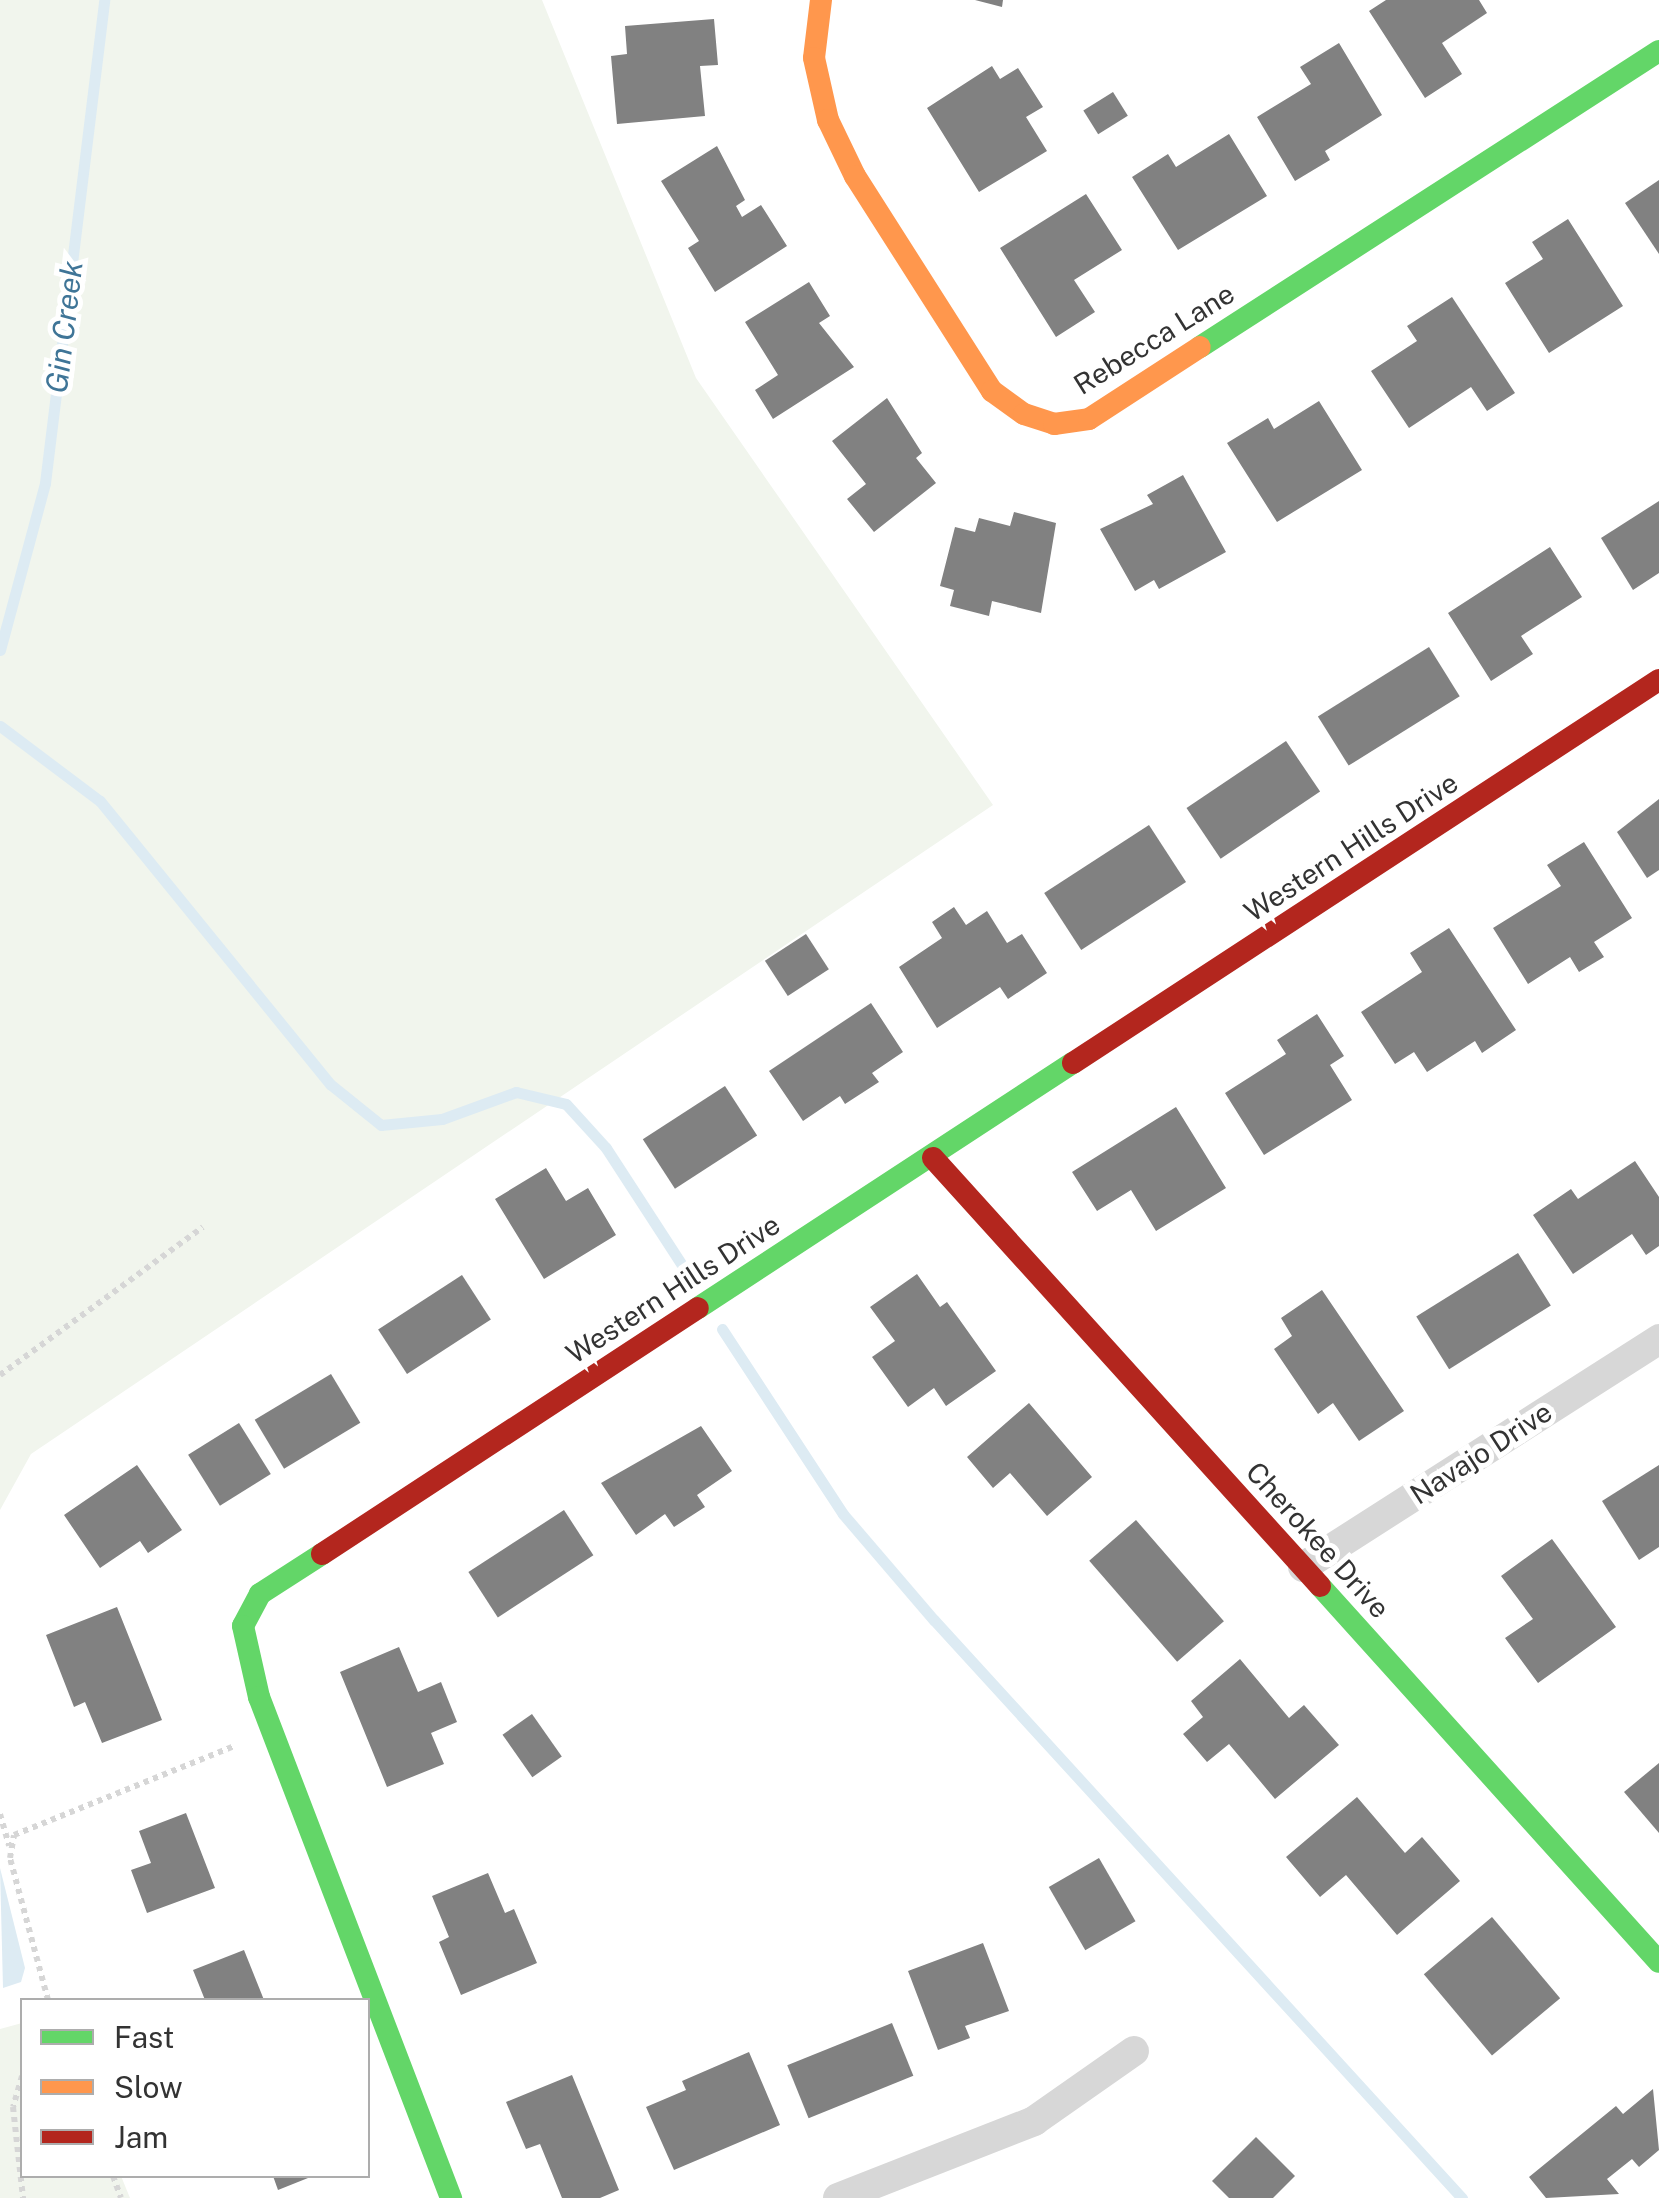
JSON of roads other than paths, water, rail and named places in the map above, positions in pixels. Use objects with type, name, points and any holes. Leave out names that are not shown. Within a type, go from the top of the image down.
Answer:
[{"type":"street","name":"Rebecca Lane","points":[[820,0],[814,58],[828,120],[854,176],[992,390],[1024,414],[1054,424],[1088,419],[1120,400],[1659,50]]},
{"type":"street","name":"Western Hills Drive","points":[[451,2198],[272,1732],[243,1626],[260,1594],[933,1158],[1659,680]]},
{"type":"street","name":"Cherokee Drive","points":[[933,1158],[1659,1962]]},
{"type":"street","name":"Navajo Drive","points":[[1302,1567],[1659,1338]]},
{"type":"street","points":[[838,2198],[1034,2120],[1134,2051]]},
{"type":"waterway","name":"Gin Creek","points":[[0,650],[45,483],[104,0]]},
{"type":"waterway","points":[[0,726],[100,801],[330,1084],[381,1125],[442,1119],[516,1092],[566,1104],[606,1148],[691,1279]]},
{"type":"waterway","points":[[722,1329],[843,1514],[934,1620],[1462,2198]]}]
